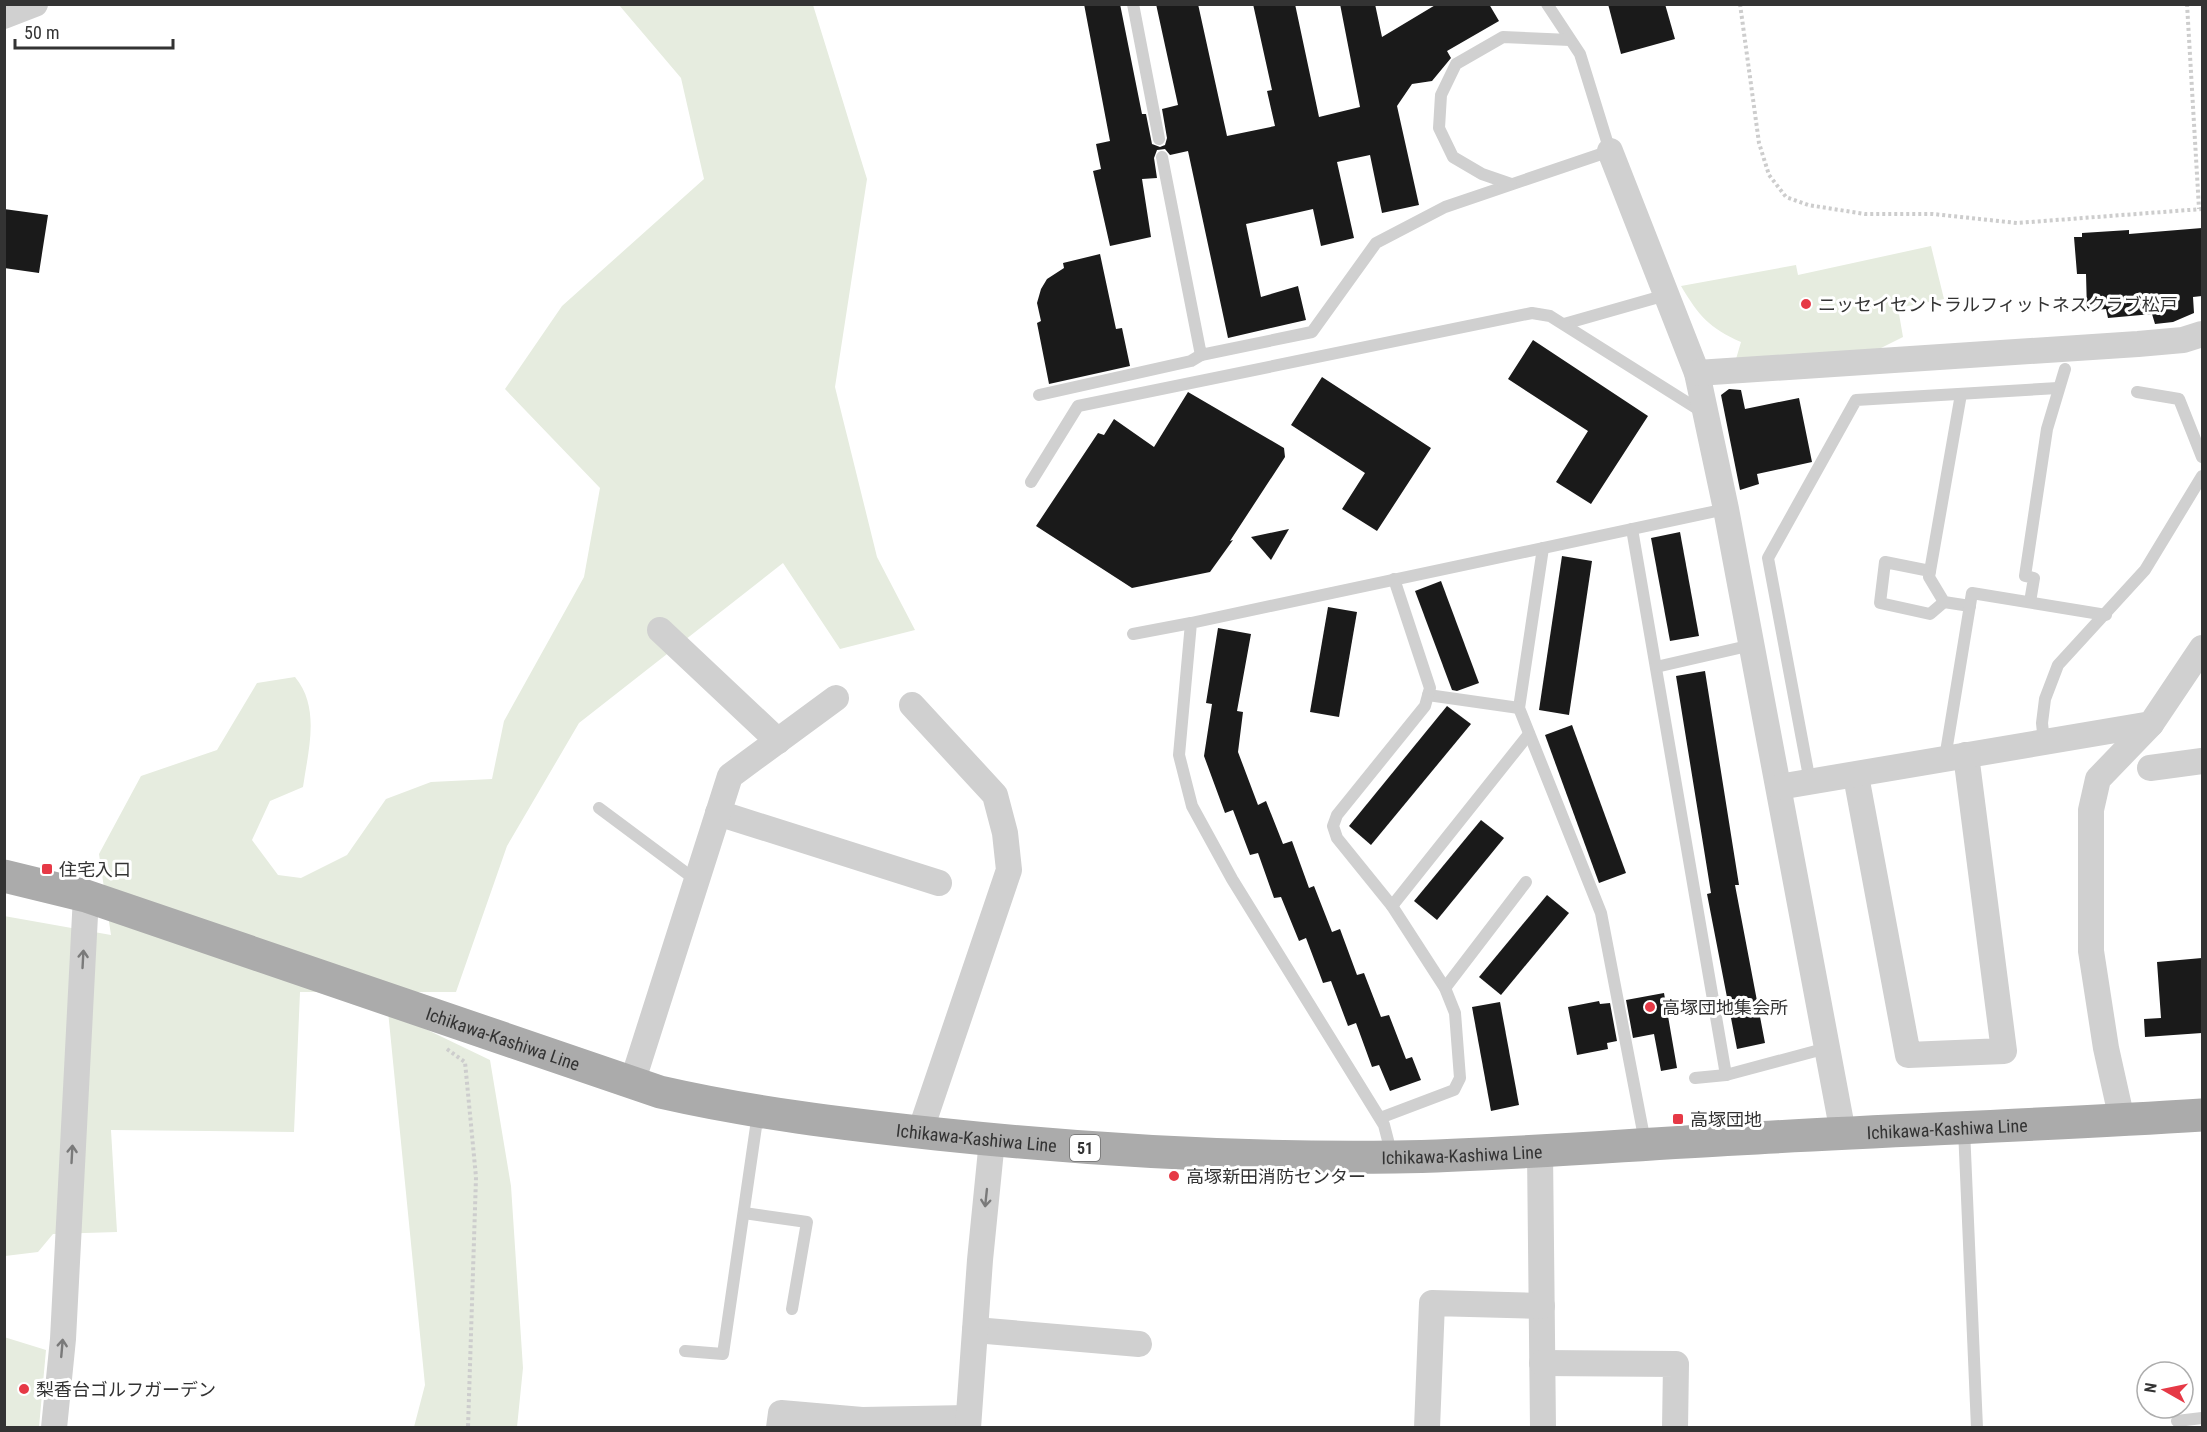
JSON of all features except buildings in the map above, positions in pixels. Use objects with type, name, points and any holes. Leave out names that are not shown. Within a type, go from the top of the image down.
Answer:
[{"type":"main road","name":"Ichikawa-Kashiwa Line","points":[[4,876],[86,896],[633,1083],[759,1112],[992,1140],[1082,1148],[1393,1157],[1540,1152],[1645,1144],[2202,1115]]},
{"type":"street","points":[[4,16],[35,4]]},
{"type":"street","points":[[1610,151],[1696,373],[1706,414],[1752,645],[1843,1133]]},
{"type":"street","points":[[1696,373],[2138,344],[2183,340],[2202,334]]},
{"type":"street","points":[[660,630],[777,741]]},
{"type":"street","points":[[2122,1120],[2106,1048],[2091,951],[2091,810],[2098,779],[2151,724],[2202,648]]},
{"type":"street","points":[[633,1083],[730,776],[836,698]]},
{"type":"street","points":[[912,705],[995,795],[1005,833],[1009,870],[920,1132]]},
{"type":"street","points":[[1779,787],[1856,776],[1955,756],[2151,724]]},
{"type":"street","points":[[1856,776],[1908,1055],[2004,1051],[1955,756]]},
{"type":"street","points":[[2150,768],[2202,761]]},
{"type":"street","points":[[718,813],[939,883]]},
{"type":"street","points":[[54,1428],[63,1339],[86,896]]},
{"type":"street","points":[[778,1428],[781,1413],[862,1420],[968,1423],[992,1140]]},
{"type":"street","points":[[1540,1152],[1543,1428]]},
{"type":"street","points":[[1427,1428],[1432,1304],[1542,1306]]},
{"type":"street","points":[[975,1330],[1139,1344]]},
{"type":"street","points":[[1542,1362],[1676,1364],[1675,1428]]},
{"type":"lane","points":[[1133,4],[1159,139]]},
{"type":"lane","points":[[1039,395],[1191,361],[1201,355],[1312,332],[1376,243],[1445,207],[1610,151],[1580,54],[1547,4]]},
{"type":"lane","points":[[1511,184],[1482,174],[1453,157],[1439,128],[1441,95],[1455,64],[1503,37],[1570,40]]},
{"type":"lane","points":[[1162,157],[1201,355]]},
{"type":"lane","points":[[1564,324],[1666,295]]},
{"type":"lane","points":[[1031,482],[1078,406],[1532,313],[1551,316],[1706,414]]},
{"type":"lane","points":[[2030,602],[2034,578],[2025,576],[2047,429],[2065,369]]},
{"type":"lane","points":[[1810,782],[1768,558],[1856,400],[2058,388]]},
{"type":"lane","points":[[2137,392],[2179,399],[2202,457]]},
{"type":"lane","points":[[1944,602],[1929,577],[1961,394]]},
{"type":"lane","points":[[2044,742],[2042,723],[2045,699],[2058,665],[2145,570],[2202,476]]},
{"type":"lane","points":[[1133,633],[1191,623],[1726,509]]},
{"type":"lane","points":[[1632,529],[1725,1075]]},
{"type":"lane","points":[[1544,548],[1519,708],[1601,913],[1645,1144]]},
{"type":"lane","points":[[1930,571],[1885,562],[1880,603],[1930,614],[1944,602],[1970,606]]},
{"type":"lane","points":[[1380,1118],[1454,1090],[1460,1078],[1455,1013],[1446,988],[1392,906],[1337,838],[1333,826],[1336,815],[1425,706],[1430,688],[1394,579]]},
{"type":"lane","points":[[1955,756],[1972,593],[2106,615]]},
{"type":"lane","points":[[1191,623],[1179,755],[1192,806],[1232,879],[1380,1118],[1393,1157]]},
{"type":"lane","points":[[1656,667],[1752,645]]},
{"type":"lane","points":[[1428,695],[1519,708]]},
{"type":"lane","points":[[1392,906],[1529,734]]},
{"type":"lane","points":[[599,808],[697,881]]},
{"type":"lane","points":[[1446,988],[1526,882]]},
{"type":"lane","points":[[1695,1078],[1725,1075],[1827,1048]]},
{"type":"lane","points":[[685,1351],[723,1354],[759,1112]]},
{"type":"lane","points":[[1964,1128],[1977,1428]]},
{"type":"lane","points":[[744,1213],[807,1222],[792,1309]]},
{"type":"lane","points":[[2177,1421],[2202,1418]]},
{"type":"path","points":[[1740,4],[1759,143],[1769,175],[1786,197],[1808,205],[1865,214],[1933,214],[2017,223],[2201,209],[2187,4]]},
{"type":"path","points":[[447,1049],[465,1062],[476,1177],[468,1428]]},
{"type":"shaded area","points":[[619,5],[813,5],[867,179],[835,387],[877,557],[915,630],[840,649],[783,563],[579,723],[507,846],[456,992],[300,992],[294,1132],[111,1130],[117,1232],[53,1234],[38,1252],[5,1256],[4,916],[111,935],[99,854],[141,776],[217,750],[257,683],[295,677],[308,702],[310,716],[310,745],[303,787],[270,801],[252,840],[278,875],[301,878],[347,855],[386,799],[431,782],[492,779],[504,721],[584,577],[600,488],[505,389],[562,306],[704,179],[681,78]]},
{"type":"shaded area","name":"ニッセイセントラルフィットネスクラブ松戸","points":[[1931,246],[1944,299],[1898,308],[1903,337],[1853,362],[1736,359],[1741,342],[1721,332],[1706,320],[1681,286],[1796,265],[1798,275]]},
{"type":"shaded area","points":[[388,1011],[490,1060],[511,1186],[523,1368],[517,1427],[414,1427],[425,1385]]},
{"type":"shaded area","name":"梨香台ゴルフガーデン","points":[[4,1337],[46,1350],[39,1427],[5,1427]]},
{"type":"place","name":"ニッセイセントラルフィットネスクラブ松戸","points":[[1806,304]]},
{"type":"place","name":"住宅入口","points":[[47,869]]},
{"type":"place","name":"高塚団地集会所","points":[[1650,1007]]},
{"type":"place","name":"高塚団地","points":[[1678,1119]]},
{"type":"place","name":"高塚新田消防センター","points":[[1174,1176]]},
{"type":"place","name":"梨香台ゴルフガーデン","points":[[24,1389]]}]
